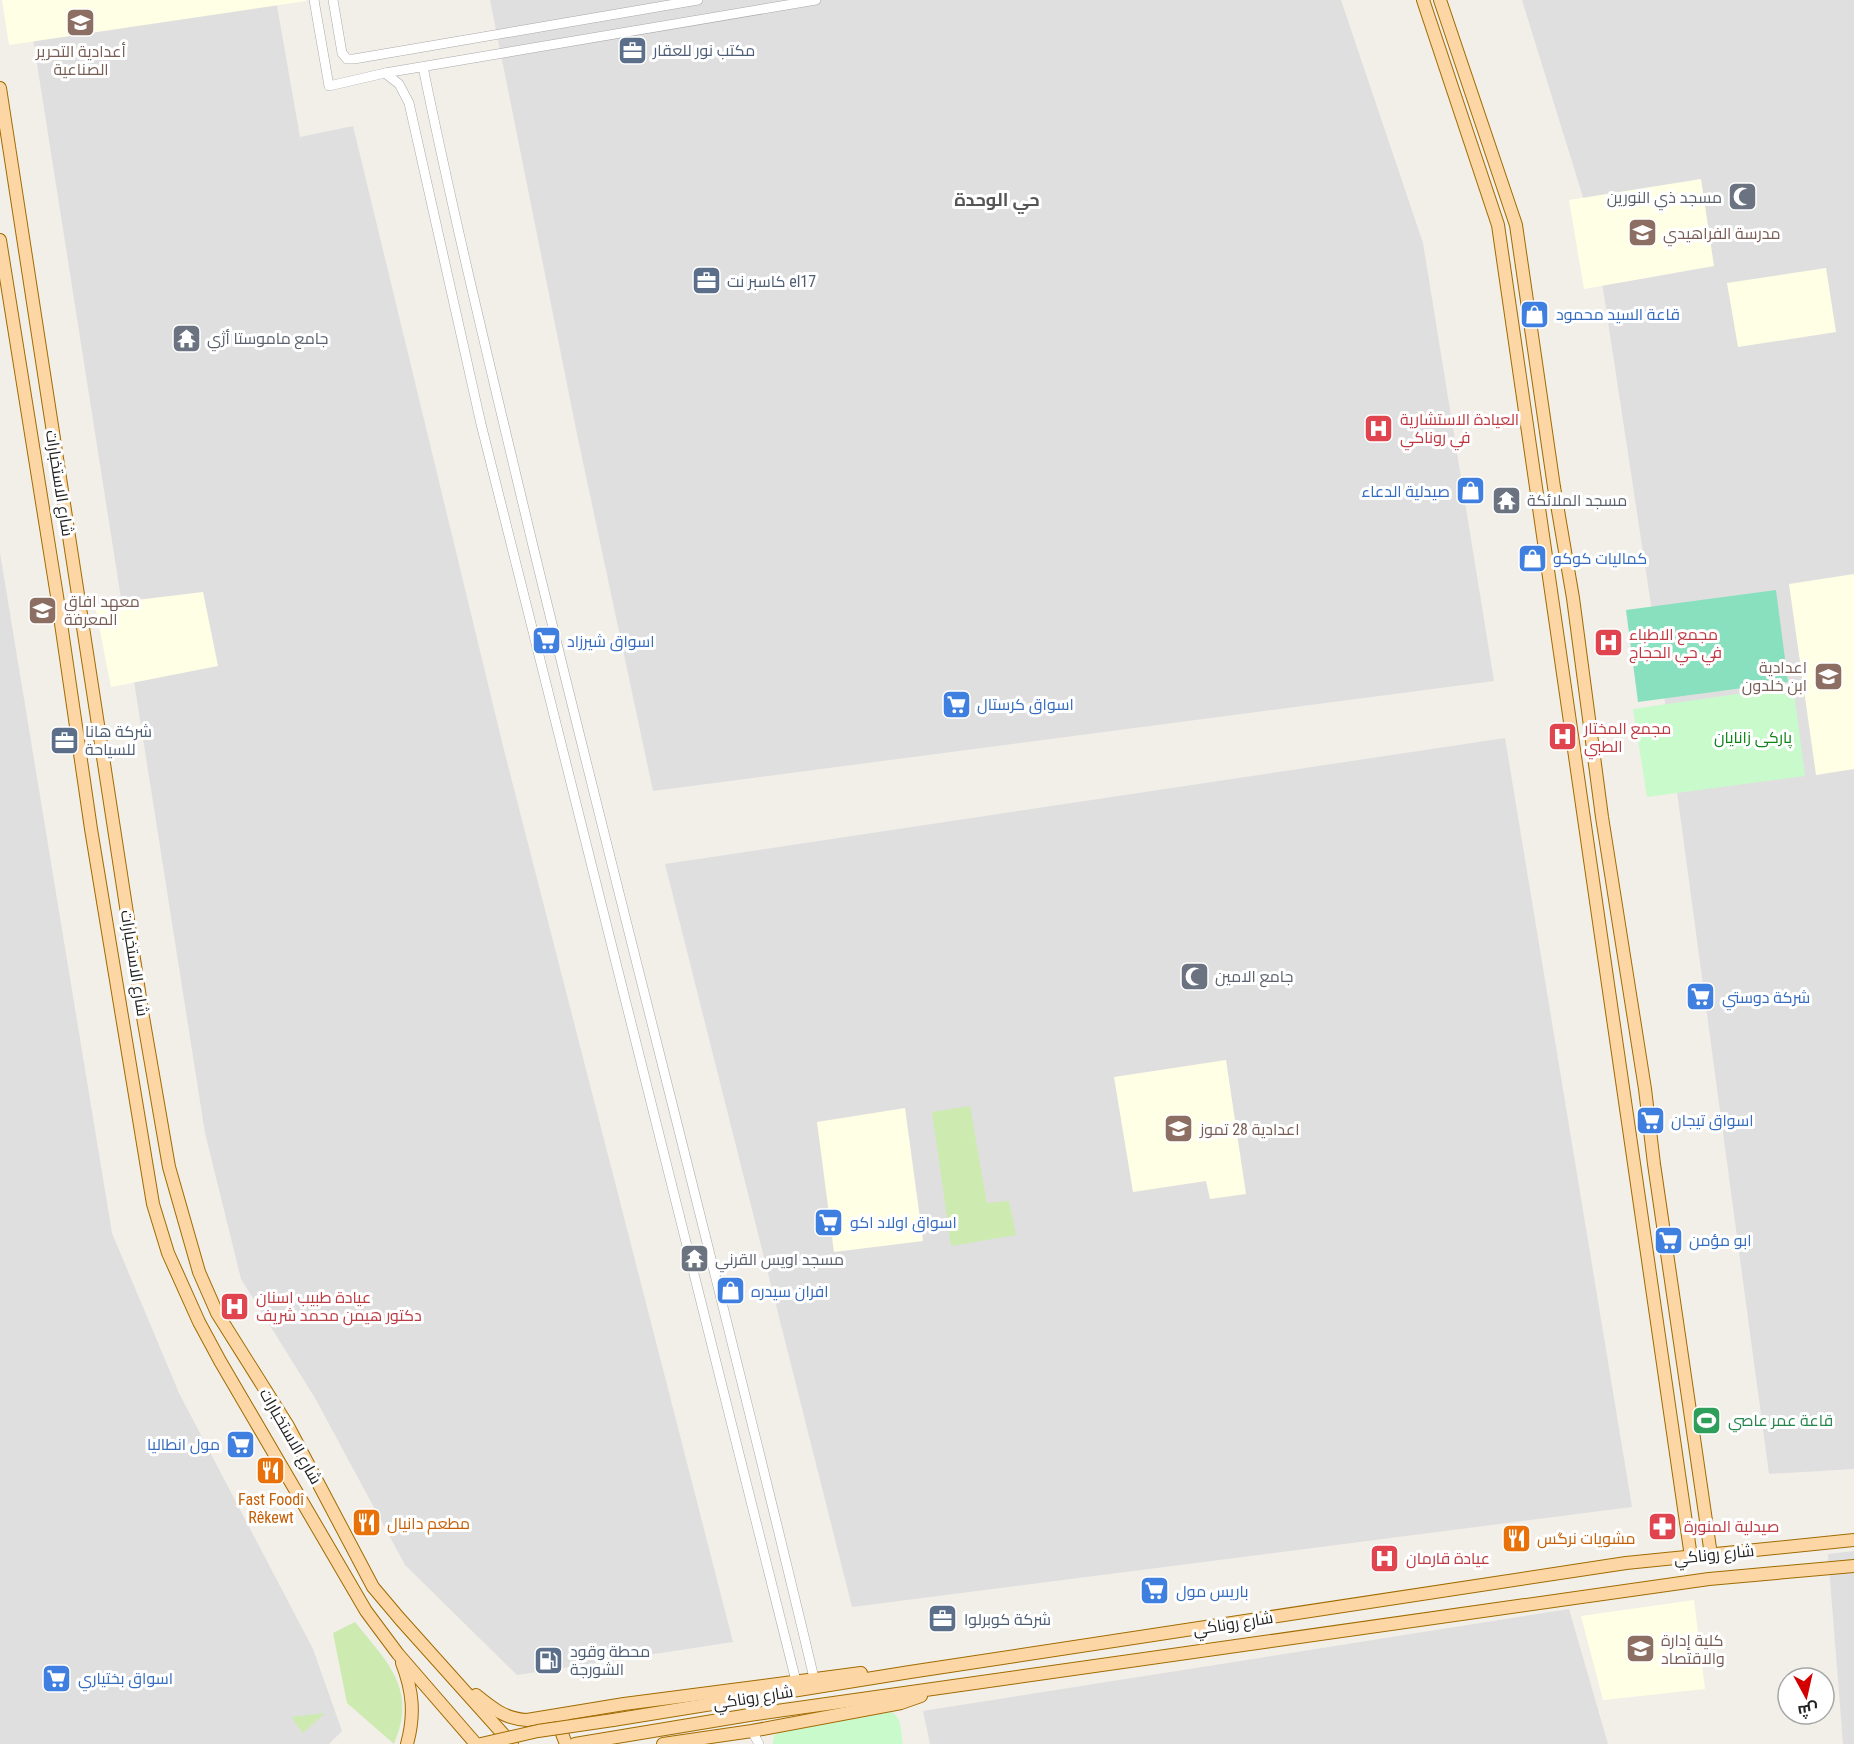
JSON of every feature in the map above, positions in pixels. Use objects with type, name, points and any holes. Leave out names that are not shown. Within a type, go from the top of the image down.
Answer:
[{"type":"main road","points":[[1423,0],[1498,225],[1691,1557]]},
{"type":"main road","points":[[1440,0],[1516,225],[1554,487],[1573,598],[1711,1555]]},
{"type":"main road","name":"شارع الاستخبارات","points":[[0,88],[143,1017],[169,1167],[199,1272],[217,1313],[288,1426],[373,1587],[512,1744]]},
{"type":"main road","name":"شارع الاستخبارات","points":[[0,240],[57,596],[95,853],[153,1204],[168,1252],[199,1322],[366,1611],[398,1654],[476,1744]]},
{"type":"main road","points":[[31,440],[53,435]]},
{"type":"main road","points":[[1572,731],[1590,728]]},
{"type":"main road","points":[[199,1322],[217,1313]]},
{"type":"main road","name":"شارع روناكي","points":[[481,1744],[538,1731],[910,1672],[1626,1563],[1854,1540]]},
{"type":"main road","name":"شارع روناكي","points":[[575,1744],[749,1715],[1709,1579],[1854,1566]]},
{"type":"main road","points":[[1121,1640],[1124,1662]]},
{"type":"main road","points":[[398,1654],[410,1684],[413,1700],[412,1725],[407,1744]]},
{"type":"main road","points":[[449,1674],[505,1716],[527,1720],[814,1678],[883,1671],[910,1672]]},
{"type":"main road","points":[[663,1744],[752,1731],[902,1703],[957,1686]]},
{"type":"main road","points":[[564,1714],[561,1731],[566,1744]]},
{"type":"street","points":[[314,0],[329,86],[385,73],[816,0]]},
{"type":"street","points":[[333,0],[342,53],[347,59],[354,59],[698,0]]},
{"type":"street","points":[[423,68],[496,396],[814,1678]]},
{"type":"street","points":[[385,73],[404,89],[410,109],[481,424],[796,1681]]},
{"type":"street","points":[[410,109],[431,105]]},
{"type":"street","points":[[546,688],[566,684]]},
{"type":"street","points":[[752,1731],[759,1744]]},
{"type":"shaded area","name":"أعدادية التحرير الصناعية","points":[[2,0],[306,0],[306,1],[9,45]]},
{"type":"shaded area","points":[[27,0],[276,0],[300,137],[353,126],[503,746],[733,1642],[517,1675],[405,1565],[315,1398],[241,1279],[205,1133]]},
{"type":"shaded area","points":[[490,0],[1341,0],[1423,243],[1494,681],[653,791],[577,434]]},
{"type":"shaded area","points":[[1522,0],[1854,0],[1854,1469],[1769,1474],[1658,651],[1595,236]]},
{"type":"shaded area","name":"مدرسة الفراهيدي","points":[[1701,179],[1714,266],[1584,289],[1569,200]]},
{"type":"shaded area","points":[[1826,268],[1836,332],[1738,347],[1727,283]]},
{"type":"shaded area","points":[[0,553],[112,1233],[179,1393],[313,1649],[342,1731],[329,1744],[0,1744]]},
{"type":"shaded area","name":"اعدادية ابن خلدون","points":[[1854,574],[1854,769],[1816,775],[1789,584]]},
{"type":"shaded area","points":[[203,592],[218,666],[111,687],[95,605]]},
{"type":"shaded area","points":[[1505,738],[1632,1507],[852,1607],[665,864]]},
{"type":"shaded area","name":"اعدادية 28 تموز","points":[[1226,1060],[1246,1194],[1210,1199],[1206,1181],[1133,1192],[1114,1077]]},
{"type":"shaded area","points":[[905,1108],[923,1241],[834,1252],[817,1122]]},
{"type":"shaded area","points":[[1854,1551],[1854,1744],[1843,1744],[1828,1554]]},
{"type":"shaded area","points":[[1694,1600],[1705,1689],[1603,1700],[1581,1616]]},
{"type":"shaded area","points":[[1569,1609],[1608,1744],[930,1744],[923,1711]]},
{"type":"green space","points":[[1776,590],[1788,682],[1638,702],[1626,610]]},
{"type":"green space","name":"پارکی زانایان","points":[[1793,686],[1805,776],[1647,797],[1633,709]]},
{"type":"green space","points":[[970,1106],[987,1203],[1009,1201],[1016,1235],[951,1246],[932,1112]]},
{"type":"green space","points":[[355,1622],[388,1664],[401,1692],[403,1707],[401,1725],[394,1744],[347,1703],[333,1633]]},
{"type":"green space","points":[[892,1712],[899,1722],[903,1744],[773,1744],[774,1736],[778,1733]]},
{"type":"green space","points":[[325,1713],[303,1733],[291,1717]]},
{"type":"place","name":"أعدادية التحرير الصناعية","points":[[81,23]]},
{"type":"place","name":"مكتب نور للعقار","points":[[632,50]]},
{"type":"place","name":"مسجد ذي النورين","points":[[1743,197]]},
{"type":"place","name":"مدرسة الفراهيدي","points":[[1642,233]]},
{"type":"place","name":"كاسبر نت el17","points":[[706,281]]},
{"type":"place","name":"قاعة السيد محمود","points":[[1535,314]]},
{"type":"place","name":"جامع ماموستا أژي","points":[[186,338]]},
{"type":"place","name":"العيادة الاستشارية في روناكي","points":[[1379,428]]},
{"type":"place","name":"صيدلية الدعاء","points":[[1471,491]]},
{"type":"place","name":"مسجد الملائكة","points":[[1506,500]]},
{"type":"place","name":"كماليات كوكو","points":[[1532,558]]},
{"type":"place","name":"معهد افاق المعرفة","points":[[43,610]]},
{"type":"place","name":"اسواق شيرزاد","points":[[546,641]]},
{"type":"place","name":"مجمع الاطباء في حي الحجاج","points":[[1608,643]]},
{"type":"place","name":"اعدادية ابن خلدون","points":[[1828,676]]},
{"type":"place","name":"اسواق كرستال","points":[[956,704]]},
{"type":"place","name":"مجمع المختار الطبي","points":[[1563,737]]},
{"type":"place","name":"شركة هانا للسياحة","points":[[64,740]]},
{"type":"place","name":"جامع الامين","points":[[1194,976]]},
{"type":"place","name":"شركة دوستي","points":[[1701,997]]},
{"type":"place","name":"اسواق تيجان","points":[[1650,1120]]},
{"type":"place","name":"اعدادية 28 تموز","points":[[1179,1129]]},
{"type":"place","name":"اسواق اولاد اكو","points":[[829,1222]]},
{"type":"place","name":"ابو مؤمن","points":[[1668,1240]]},
{"type":"place","name":"مسجد اويس القرني","points":[[694,1259]]},
{"type":"place","name":"افران سيدره","points":[[730,1291]]},
{"type":"place","name":"عيادة طبيب اسنان دكتور هيمن محمد شريف","points":[[235,1306]]},
{"type":"place","name":"قاعة عمر عاصي","points":[[1707,1420]]},
{"type":"place","name":"مول انطاليا","points":[[241,1444]]},
{"type":"place","name":"Fast Foodî Rêkewt","points":[[271,1471]]},
{"type":"place","name":"مطعم دانيال","points":[[366,1523]]},
{"type":"place","name":"صيدلية المنورة","points":[[1663,1526]]},
{"type":"place","name":"مشويات نرگس","points":[[1516,1538]]},
{"type":"place","name":"عيادة قارمان","points":[[1385,1558]]},
{"type":"place","name":"باريس مول","points":[[1155,1591]]},
{"type":"place","name":"شركة كوبرلوا","points":[[943,1619]]},
{"type":"place","name":"كلية إدارة والاقتصاد","points":[[1640,1649]]},
{"type":"place","name":"محطة وقود الشورجة","points":[[549,1660]]},
{"type":"place","name":"اسواق بختياري","points":[[57,1678]]},
{"type":"district","name":"حي الوحدة","points":[[997,200]]}]
